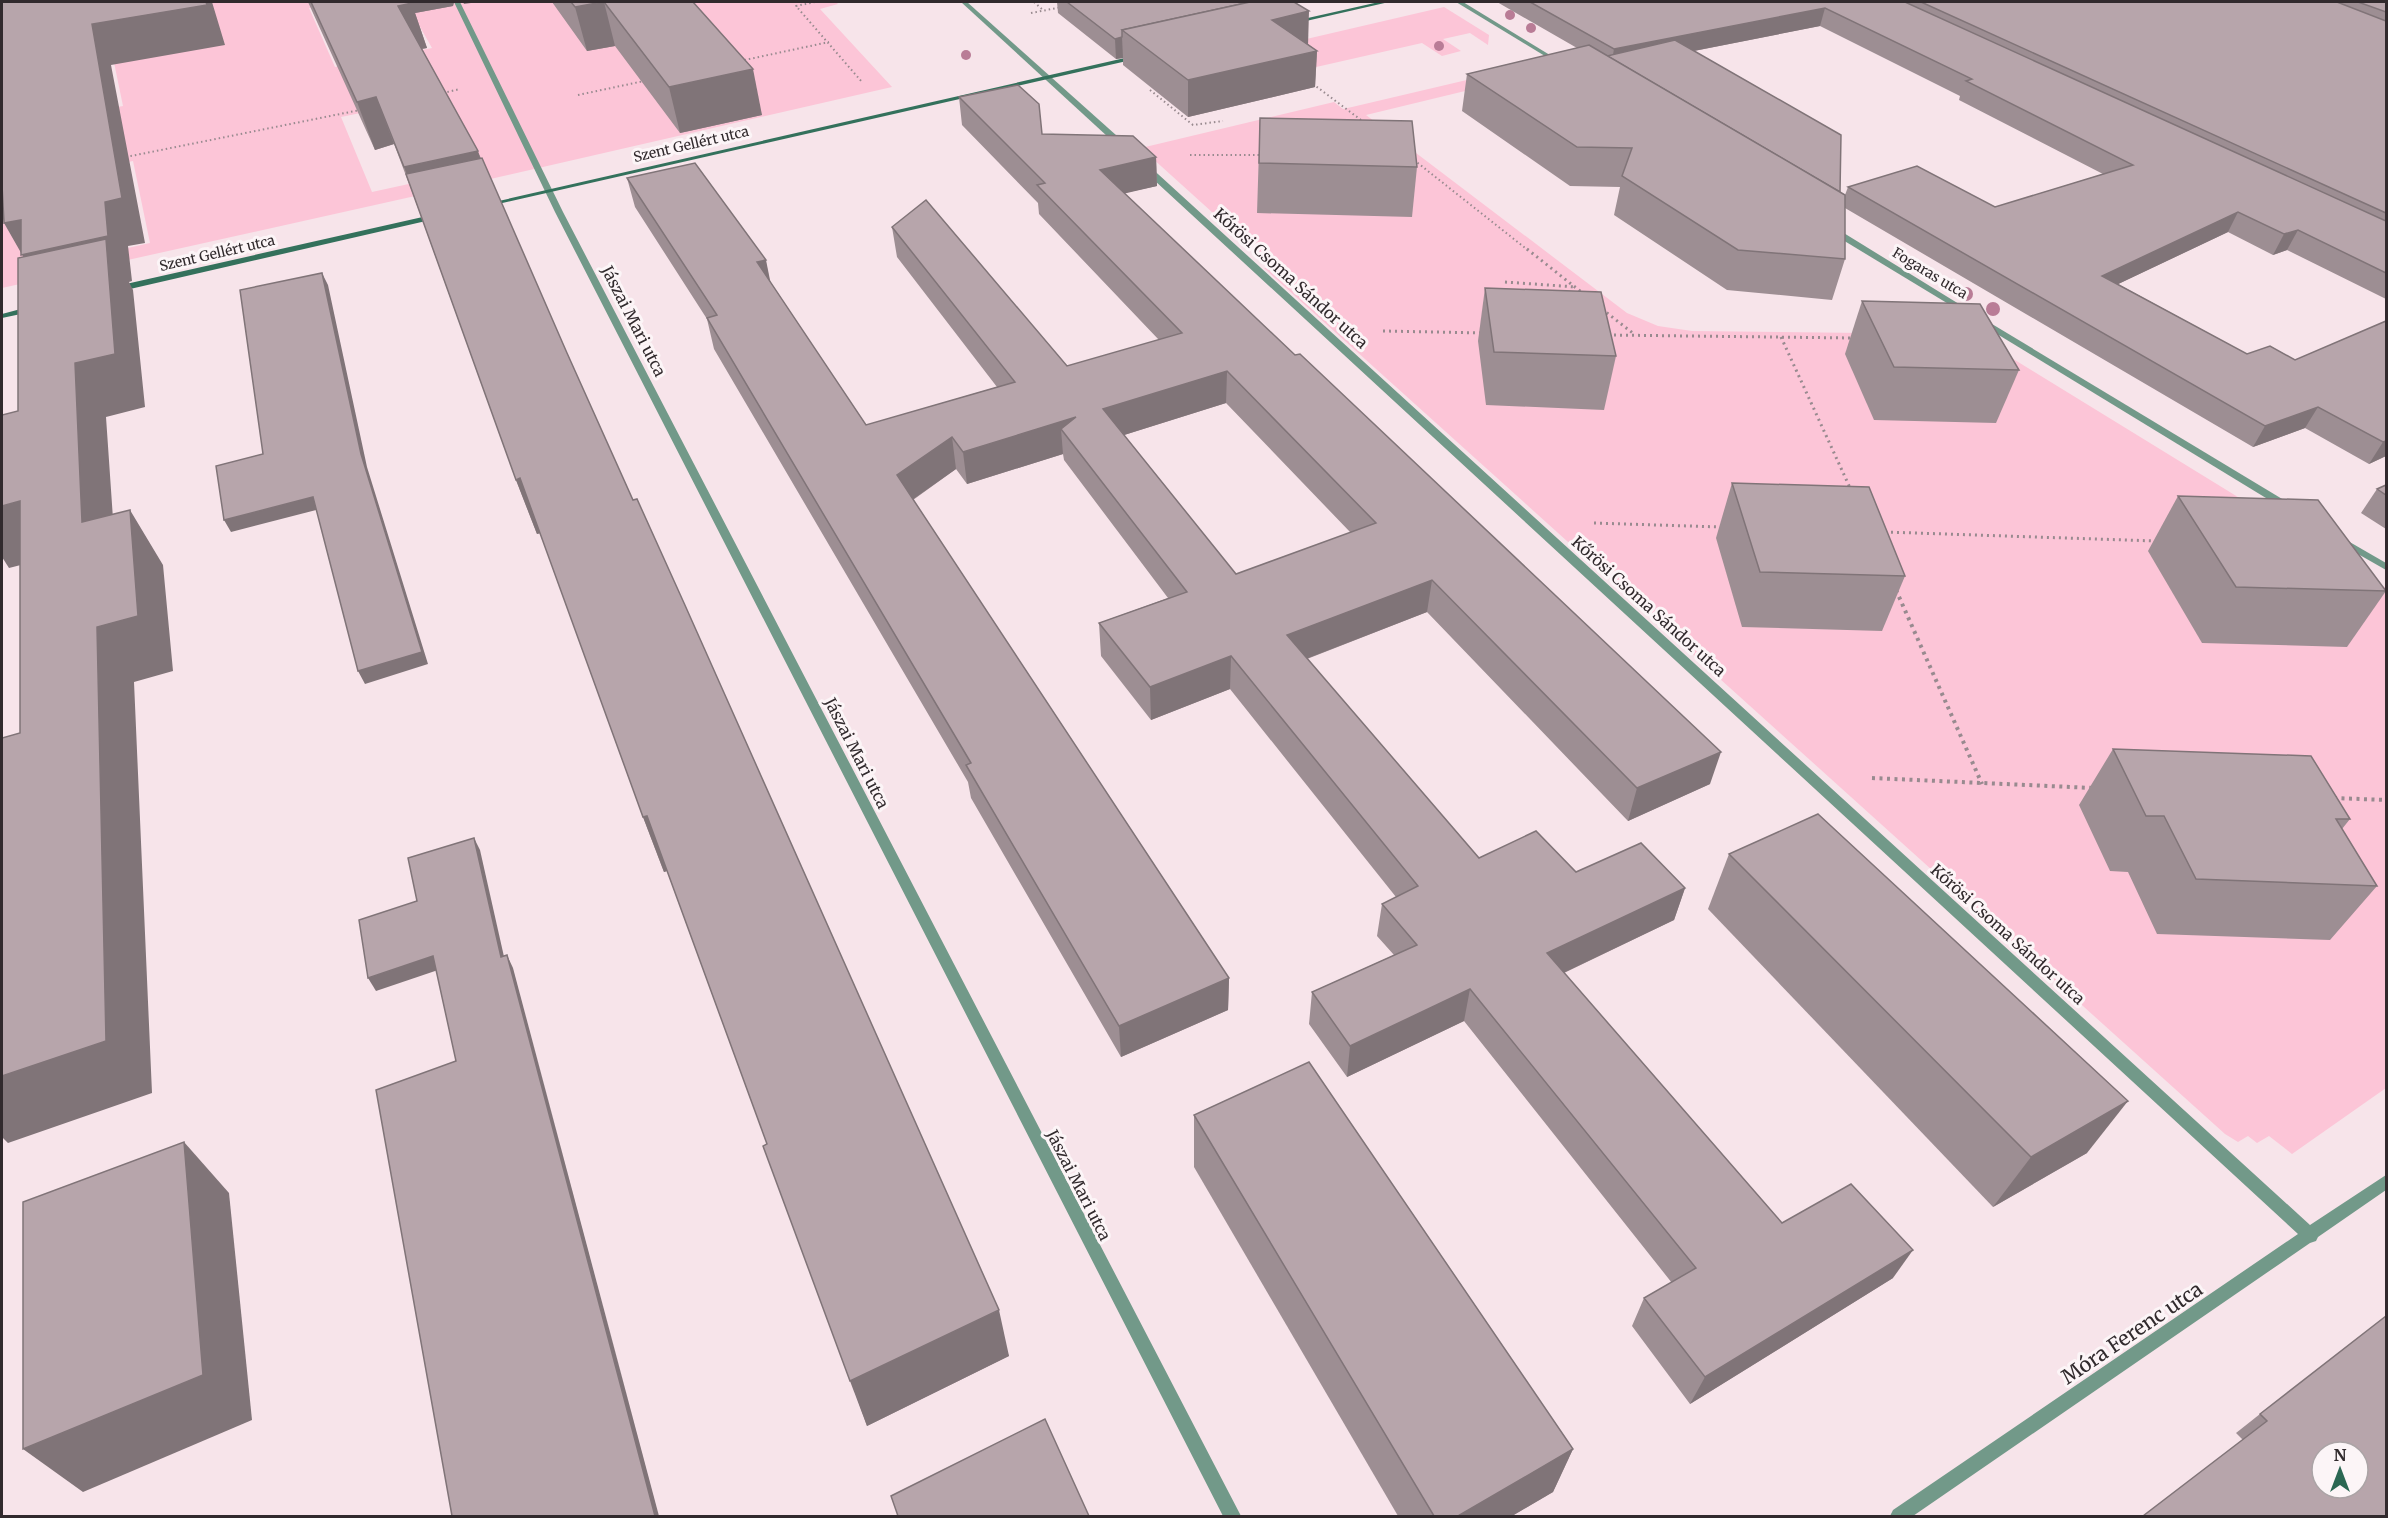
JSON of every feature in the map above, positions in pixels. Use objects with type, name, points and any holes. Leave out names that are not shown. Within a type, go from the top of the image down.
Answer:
[{"type":"street","name":"Jászai Mari utca","points":[[458,2],[548,190],[1232,1516]]},
{"type":"street","name":"Kőrösi Csoma Sándor utca","points":[[964,2],[2312,1236]]},
{"type":"street","points":[[1282,25],[1386,2]]},
{"type":"street","points":[[1459,2],[1570,69]]},
{"type":"street","name":"Szent Gellért utca","points":[[478,206],[1144,56]]},
{"type":"street","name":"Szent Gellért utca","points":[[105,292],[443,214]]},
{"type":"street","name":"Fogaras utca","points":[[1825,225],[2295,511]]},
{"type":"street","points":[[2,316],[47,306]]},
{"type":"street","points":[[2335,536],[2386,567]]},
{"type":"street","name":"Móra Ferenc utca","points":[[1899,1516],[2312,1236],[2386,1182]]},
{"type":"path","points":[[815,2],[796,6],[863,84]]},
{"type":"path","points":[[1034,2],[1044,11]]},
{"type":"path","points":[[1026,14],[1066,6]]},
{"type":"path","points":[[738,62],[829,42]]},
{"type":"path","points":[[578,95],[646,81]]},
{"type":"path","points":[[1311,82],[1374,129]]},
{"type":"path","points":[[436,94],[468,88]]},
{"type":"path","points":[[1150,90],[1193,125],[1212,121],[1223,122]]},
{"type":"path","points":[[117,158],[370,108]]},
{"type":"path","points":[[1170,114],[1178,112]]},
{"type":"path","points":[[1180,155],[1272,156]]},
{"type":"path","points":[[1409,157],[1593,301]]},
{"type":"path","points":[[1505,282],[1576,287]]},
{"type":"path","points":[[1601,308],[1634,335]]},
{"type":"path","points":[[1379,331],[1495,333]]},
{"type":"path","points":[[1600,334],[1864,338]]},
{"type":"path","points":[[1781,337],[1855,499]]},
{"type":"path","points":[[1593,523],[1731,527]]},
{"type":"path","points":[[1882,532],[2166,541]]},
{"type":"path","points":[[1894,586],[1982,784]]},
{"type":"path","points":[[1863,777],[2101,788]]},
{"type":"path","points":[[2327,797],[2386,800]]},
{"type":"shaded area","points":[[85,2],[345,2],[309,8],[335,67],[432,48],[406,2],[836,2],[838,4],[820,9],[892,87],[2,288],[2,15]],"holes":[[[110,43],[123,106],[12,127]],[[443,96],[482,168],[372,192],[341,117]],[[133,161],[150,243],[25,271],[17,185]]]},
{"type":"shaded area","points":[[1444,7],[1489,35],[1488,45],[1470,33],[1443,39],[1461,51],[1442,56],[1422,43],[1303,70],[1272,47]]},
{"type":"shaded area","points":[[1522,67],[1531,75],[1366,115],[1627,313],[1658,326],[1692,331],[1953,334],[1945,317],[2386,588],[2386,1088],[2292,1154],[2269,1136],[2257,1143],[2248,1136],[2238,1142],[2225,1134],[1264,268],[1274,268],[1141,148],[1334,102],[1343,109]]},
{"type":"building","points":[[2,2],[206,2],[207,5],[92,24],[122,198],[105,202],[108,236],[21,255],[21,220],[4,223]]},
{"type":"building","points":[[311,2],[411,2],[398,6],[478,151],[404,167],[376,97],[357,102]]},
{"type":"building","points":[[571,2],[602,2],[575,7]]},
{"type":"building","points":[[604,2],[693,2],[753,69],[669,87]]},
{"type":"building","points":[[1067,2],[1250,2],[1122,30],[1122,37],[1115,39]]},
{"type":"building","points":[[1250,2],[1294,2],[1309,11],[1272,20],[1317,51],[1188,80],[1122,30]]},
{"type":"building","points":[[1530,2],[1905,2],[2386,221],[2386,273],[2298,230],[2284,234],[2238,212],[2102,276],[2247,354],[2270,346],[2295,360],[2386,321],[2386,441],[2383,442],[2318,407],[2265,426],[1848,187],[1917,166],[1995,207],[2133,165],[1966,81],[1972,79],[1825,8],[1614,49]]},
{"type":"building","points":[[1921,2],[2337,2],[2386,21],[2386,213]]},
{"type":"building","points":[[2358,2],[2386,2],[2386,12]]},
{"type":"building","points":[[1675,40],[1841,135],[1840,192],[1607,56]]},
{"type":"building","points":[[1589,45],[1845,195],[1845,259],[1738,250],[1622,176],[1632,148],[1577,147],[1467,74]]},
{"type":"building","points":[[1018,85],[1039,104],[1042,134],[1133,136],[1156,157],[1100,170],[1295,355],[1300,354],[1721,752],[1637,788],[1432,580],[1287,635],[1479,858],[1536,831],[1576,872],[1641,843],[1685,888],[1547,953],[1782,1223],[1851,1184],[1913,1250],[1705,1377],[1644,1298],[1696,1268],[1470,989],[1350,1046],[1312,992],[1417,945],[1382,904],[1418,886],[1231,656],[1150,687],[1099,623],[1187,592],[1061,429],[1076,417],[963,452],[952,437],[897,475],[1229,978],[1119,1026],[966,765],[971,763],[707,318],[717,315],[627,178],[695,163],[766,260],[757,262],[866,425],[1015,382],[892,227],[926,200],[1067,366],[1182,333],[1037,185],[1045,183],[959,97]],"holes":[[[1227,371],[1376,523],[1236,574],[1103,409]]]},
{"type":"building","points":[[1260,118],[1412,121],[1417,167],[1259,163]]},
{"type":"building","points":[[482,158],[567,353],[633,500],[637,499],[684,603],[999,1310],[850,1381],[763,1146],[767,1144],[647,816],[643,817],[520,478],[516,480],[406,174]]},
{"type":"building","points":[[106,239],[115,354],[75,363],[82,522],[130,510],[138,616],[97,627],[106,1041],[2,1076],[2,738],[20,733],[20,501],[2,506],[2,415],[18,411],[18,258]]},
{"type":"building","points":[[322,273],[361,454],[422,652],[358,671],[313,497],[224,520],[216,466],[263,454],[240,290]]},
{"type":"building","points":[[1485,288],[1601,292],[1616,356],[1494,352]]},
{"type":"building","points":[[1862,301],[1980,304],[2019,370],[1894,367]]},
{"type":"building","points":[[1732,483],[1869,487],[1905,576],[1760,572]]},
{"type":"building","points":[[2386,485],[2386,495],[2377,489]]},
{"type":"building","points":[[2178,496],[2318,500],[2386,591],[2236,587]]},
{"type":"building","points":[[2113,749],[2311,756],[2350,819],[2336,819],[2377,886],[2196,879],[2164,816],[2146,816]]},
{"type":"building","points":[[1818,814],[2128,1101],[2031,1157],[1729,854]]},
{"type":"building","points":[[474,838],[501,957],[507,955],[655,1516],[452,1516],[376,1090],[456,1061],[433,956],[368,978],[359,920],[417,901],[408,858]]},
{"type":"building","points":[[1309,1062],[1573,1449],[1458,1516],[1434,1516],[1194,1115]]},
{"type":"building","points":[[184,1142],[203,1375],[23,1449],[23,1202]]},
{"type":"building","points":[[2386,1316],[2386,1516],[2143,1516],[2267,1421],[2260,1414]]},
{"type":"building","points":[[1045,1419],[1089,1516],[898,1516],[891,1496]]}]
